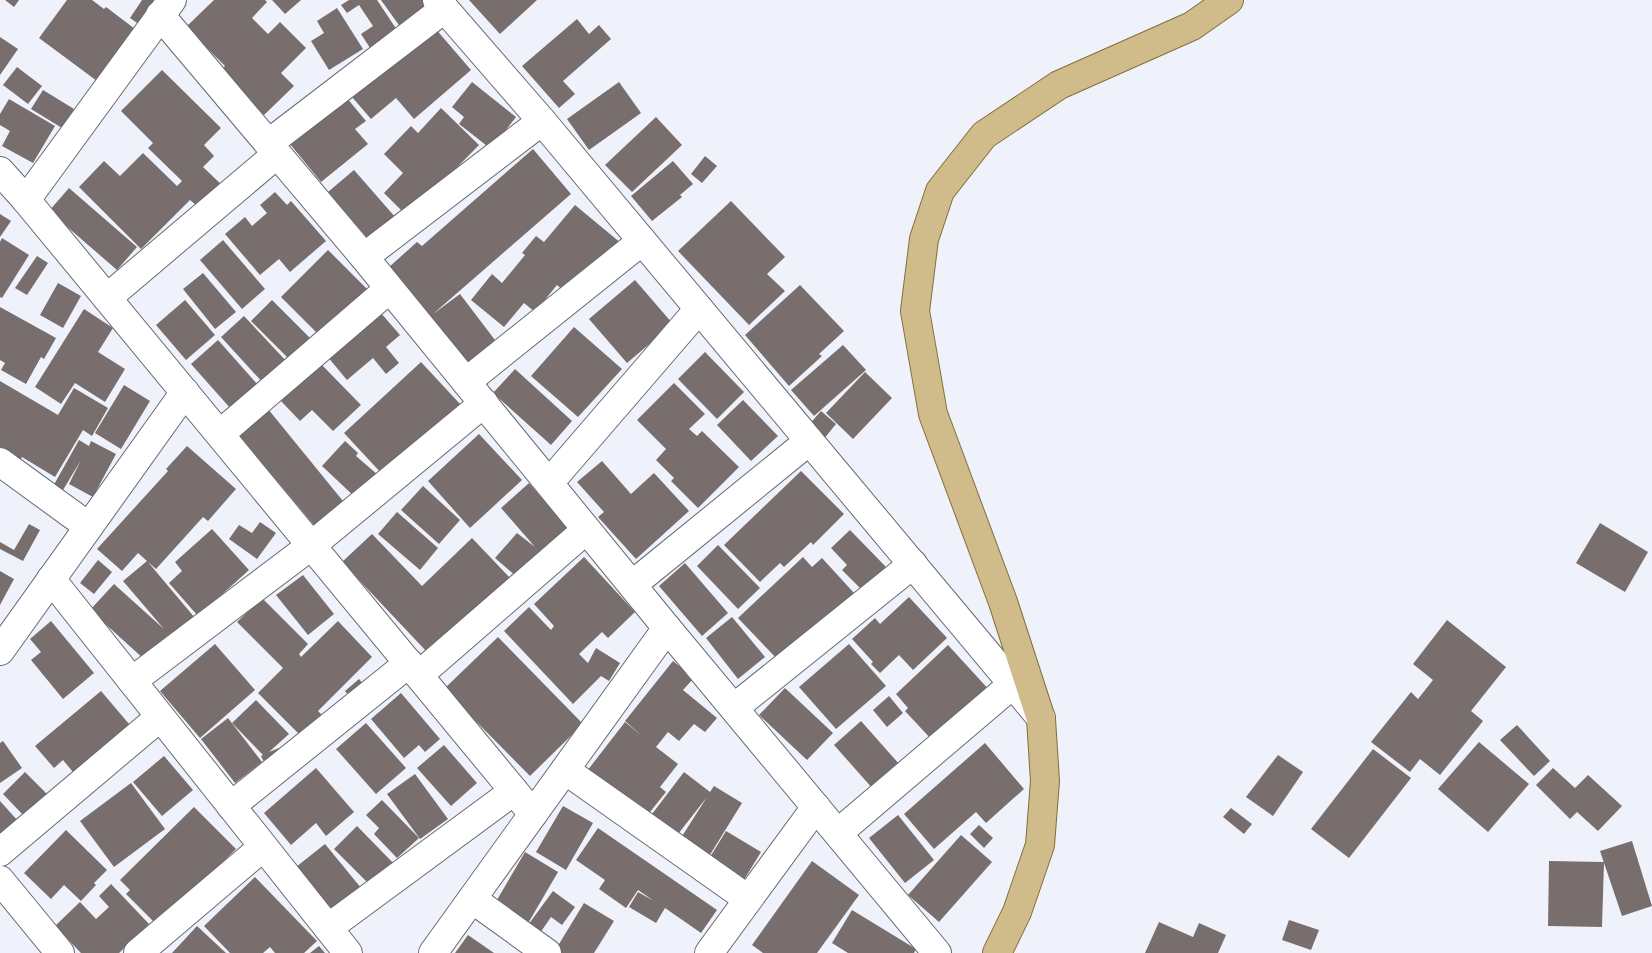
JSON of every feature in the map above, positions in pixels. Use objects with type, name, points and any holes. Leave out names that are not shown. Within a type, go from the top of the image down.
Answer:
[{"type":"main road","points":[[997,953],[1017,912],[1040,845],[1045,781],[1042,719],[1003,602],[932,414],[915,312],[924,239],[940,191],[984,134],[1059,85],[1192,26],[1229,0]]},
{"type":"street","points":[[108,298],[273,148],[441,4],[542,121],[1042,719]]},
{"type":"street","points":[[26,200],[166,8],[273,148],[484,403],[586,530],[937,953]]},
{"type":"street","points":[[364,257],[542,121]]},
{"type":"street","points":[[0,171],[108,298],[533,814]]},
{"type":"street","points":[[466,382],[642,241]]},
{"type":"street","points":[[220,434],[389,288]]},
{"type":"street","points":[[549,483],[698,309]]},
{"type":"street","points":[[0,651],[184,392]]},
{"type":"street","points":[[132,681],[312,545],[484,403]]},
{"type":"street","points":[[632,585],[809,441]]},
{"type":"street","points":[[0,462],[88,526]]},
{"type":"street","points":[[231,806],[414,669],[586,530]]},
{"type":"street","points":[[734,708],[912,564]]},
{"type":"street","points":[[51,579],[348,953]]},
{"type":"street","points":[[433,953],[667,628]]},
{"type":"street","points":[[838,833],[1013,684]]},
{"type":"street","points":[[0,852],[160,717]]},
{"type":"street","points":[[565,770],[748,899]]},
{"type":"street","points":[[328,928],[514,790]]},
{"type":"street","points":[[709,953],[816,806]]},
{"type":"street","points":[[138,953],[263,847]]},
{"type":"street","points":[[0,880],[60,953]]},
{"type":"street","points":[[472,899],[548,953]]},
{"type":"building","points":[[5,0],[19,0],[14,7]]},
{"type":"building","points":[[67,0],[92,0],[104,9],[106,7],[135,29],[97,81],[39,38]]},
{"type":"building","points":[[142,0],[162,0],[143,27],[130,18]]},
{"type":"building","points":[[214,0],[265,0],[267,2],[252,18],[268,34],[280,22],[306,48],[281,73],[294,86],[264,115],[220,71],[225,66],[186,27]]},
{"type":"building","points":[[272,0],[301,0],[285,14]]},
{"type":"building","points":[[349,0],[377,0],[399,33],[372,51],[361,34],[373,26],[359,5],[347,13],[341,5]]},
{"type":"building","points":[[381,0],[427,0],[425,18],[401,28]]},
{"type":"building","points":[[469,0],[537,0],[500,34]]},
{"type":"building","points":[[337,8],[363,49],[329,70],[311,41],[324,33],[317,21]]},
{"type":"building","points":[[577,19],[589,34],[599,25],[611,39],[563,81],[575,94],[559,108],[522,66]]},
{"type":"building","points":[[434,27],[471,70],[414,119],[396,98],[371,119],[352,97]]},
{"type":"building","points":[[0,37],[18,49],[0,75]]},
{"type":"building","points":[[17,67],[42,86],[28,104],[3,85]]},
{"type":"building","points":[[162,70],[221,128],[204,145],[214,156],[203,167],[225,188],[202,210],[190,200],[141,249],[79,187],[104,161],[120,176],[143,153],[177,186],[182,181],[148,148],[153,143],[121,111]]},
{"type":"building","points":[[472,82],[516,117],[491,149],[459,124],[464,117],[452,107]]},
{"type":"building","points":[[619,82],[641,113],[589,150],[567,119]]},
{"type":"building","points":[[43,90],[74,109],[62,128],[31,109]]},
{"type":"building","points":[[346,97],[366,121],[355,129],[368,144],[321,182],[290,144]]},
{"type":"building","points":[[9,99],[55,126],[33,163],[2,146],[10,131],[0,125],[0,114]]},
{"type":"building","points":[[441,108],[479,145],[408,217],[384,193],[403,173],[384,154],[411,126],[418,133]]},
{"type":"building","points":[[656,117],[682,145],[632,192],[605,165]]},
{"type":"building","points":[[533,149],[571,194],[433,314],[460,294],[498,344],[467,368],[388,268],[417,242],[422,246]]},
{"type":"building","points":[[705,156],[717,166],[702,183],[691,174]]},
{"type":"building","points":[[673,161],[693,184],[680,195],[682,197],[652,221],[631,196]]},
{"type":"building","points":[[354,170],[396,218],[370,241],[328,192]]},
{"type":"building","points":[[69,188],[137,247],[117,270],[49,211]]},
{"type":"building","points":[[275,192],[287,205],[291,201],[326,241],[290,272],[279,259],[260,275],[225,234],[245,217],[252,226],[267,213],[260,205]]},
{"type":"building","points":[[731,201],[785,257],[767,274],[785,291],[749,325],[678,251]]},
{"type":"building","points":[[575,205],[622,244],[567,294],[557,285],[535,312],[524,303],[504,327],[471,300],[492,274],[502,283],[525,255],[522,253],[536,236],[544,242]]},
{"type":"building","points":[[0,214],[11,221],[0,237]]},
{"type":"building","points":[[2,238],[29,255],[2,298],[0,297],[0,242]]},
{"type":"building","points":[[223,240],[265,289],[242,309],[200,260]]},
{"type":"building","points":[[328,250],[371,293],[324,340],[281,297]]},
{"type":"building","points":[[37,256],[48,263],[27,295],[15,288]]},
{"type":"building","points":[[203,273],[236,312],[215,329],[183,289]]},
{"type":"building","points":[[635,280],[673,324],[627,363],[589,319]]},
{"type":"building","points":[[58,283],[81,296],[63,328],[40,315]]},
{"type":"building","points":[[800,285],[844,331],[819,354],[822,356],[789,386],[745,335]]},
{"type":"building","points":[[185,300],[215,335],[186,360],[156,325]]},
{"type":"building","points":[[272,300],[311,339],[290,360],[251,321]]},
{"type":"building","points":[[0,307],[56,338],[44,359],[41,357],[26,384],[1,370],[5,363],[0,360]]},
{"type":"building","points":[[84,309],[113,328],[98,352],[125,369],[105,402],[75,383],[61,404],[35,387]]},
{"type":"building","points":[[380,312],[400,335],[386,347],[399,363],[386,374],[373,358],[347,380],[327,356]]},
{"type":"building","points":[[244,316],[288,363],[265,385],[221,337]]},
{"type":"building","points":[[574,327],[622,369],[578,417],[531,376]]},
{"type":"building","points":[[218,340],[258,385],[231,409],[191,364]]},
{"type":"building","points":[[843,345],[866,370],[814,416],[791,390]]},
{"type":"building","points":[[705,352],[744,392],[717,419],[678,379]]},
{"type":"building","points":[[421,362],[460,404],[383,475],[344,433]]},
{"type":"building","points":[[320,363],[361,405],[333,431],[312,410],[300,421],[281,401]]},
{"type":"building","points":[[515,369],[572,421],[551,445],[493,393]]},
{"type":"building","points":[[865,372],[892,398],[853,439],[826,413]]},
{"type":"building","points":[[0,381],[58,415],[74,388],[108,408],[92,436],[83,430],[55,477],[22,457],[20,461],[0,449]]},
{"type":"building","points":[[674,383],[705,414],[689,429],[697,436],[702,431],[739,467],[698,508],[671,481],[674,478],[656,460],[666,449],[637,420]]},
{"type":"building","points":[[124,385],[150,401],[121,449],[95,433]]},
{"type":"building","points":[[743,400],[778,436],[751,461],[717,425]]},
{"type":"building","points":[[268,409],[347,506],[318,530],[238,434]]},
{"type":"building","points":[[821,411],[836,424],[823,440],[807,427]]},
{"type":"building","points":[[479,434],[522,480],[470,528],[428,481]]},
{"type":"building","points":[[79,440],[89,446],[91,441],[116,454],[93,497],[69,484],[81,460],[60,495],[51,490]]},
{"type":"building","points":[[345,441],[358,453],[356,456],[378,475],[356,498],[322,466]]},
{"type":"building","points":[[187,446],[236,489],[208,521],[203,517],[156,569],[148,562],[195,618],[171,638],[168,635],[145,660],[90,610],[114,584],[164,629],[123,581],[147,561],[138,553],[122,571],[97,549],[168,471],[166,469]]},
{"type":"building","points":[[602,461],[631,494],[654,473],[689,511],[636,559],[598,517],[604,512],[577,482]]},
{"type":"building","points":[[801,471],[844,514],[813,545],[811,542],[784,567],[780,563],[760,582],[724,545]]},
{"type":"building","points":[[529,483],[569,530],[518,578],[495,558],[517,533],[535,547],[501,508]]},
{"type":"building","points":[[423,486],[460,520],[439,544],[401,510]]},
{"type":"building","points":[[397,512],[438,548],[420,570],[378,534]]},
{"type":"building","points":[[260,522],[276,533],[257,559],[229,539],[239,525],[252,533]]},
{"type":"building","points":[[1600,523],[1648,552],[1625,592],[1576,563]]},
{"type":"building","points":[[29,524],[40,530],[23,561],[0,549],[0,542],[14,550]]},
{"type":"building","points":[[212,529],[249,570],[198,616],[169,583],[182,571],[175,562]]},
{"type":"building","points":[[850,530],[886,567],[862,590],[842,570],[847,565],[831,548]]},
{"type":"building","points":[[372,534],[422,586],[472,538],[511,579],[459,629],[455,625],[427,652],[342,562]]},
{"type":"building","points":[[718,545],[760,588],[738,609],[697,566]]},
{"type":"building","points":[[584,557],[635,612],[608,638],[602,632],[579,654],[588,663],[596,648],[620,663],[609,681],[601,676],[573,704],[504,631],[529,607],[551,630],[554,626],[534,604]]},
{"type":"building","points":[[803,557],[812,567],[822,558],[854,593],[779,661],[738,618]]},
{"type":"building","points":[[98,560],[112,572],[94,594],[80,583]]},
{"type":"building","points":[[685,563],[728,613],[702,636],[659,586]]},
{"type":"building","points":[[0,571],[14,579],[0,605]]},
{"type":"building","points":[[303,575],[334,614],[308,635],[276,595]]},
{"type":"building","points":[[909,597],[947,638],[913,670],[899,655],[880,673],[871,664],[873,662],[852,639],[875,618],[880,624]]},
{"type":"building","points":[[262,598],[308,644],[299,654],[301,657],[338,621],[372,657],[318,711],[324,717],[303,738],[258,693],[283,668],[237,622]]},
{"type":"building","points":[[732,617],[765,657],[738,679],[706,638]]},
{"type":"building","points":[[1447,620],[1506,667],[1471,711],[1483,721],[1440,775],[1420,759],[1410,772],[1371,742],[1411,692],[1418,699],[1433,680],[1413,664]]},
{"type":"building","points":[[51,621],[94,673],[63,699],[31,660],[41,652],[30,639]]},
{"type":"building","points":[[498,637],[583,724],[530,776],[444,689]]},
{"type":"building","points":[[215,644],[255,690],[200,738],[160,691]]},
{"type":"building","points":[[849,644],[886,686],[836,729],[799,687]]},
{"type":"building","points":[[948,645],[992,693],[932,740],[905,711],[908,708],[896,694]]},
{"type":"building","points":[[673,661],[694,678],[683,690],[717,718],[705,732],[694,724],[679,741],[668,732],[656,747],[678,764],[660,787],[666,792],[646,817],[587,771],[625,722],[642,736],[625,721]]},
{"type":"building","points":[[359,679],[370,692],[356,705],[345,691]]},
{"type":"building","points":[[785,688],[833,733],[807,760],[759,715]]},
{"type":"building","points":[[101,691],[135,731],[78,778],[63,760],[54,768],[35,746]]},
{"type":"building","points":[[401,693],[440,739],[425,752],[419,745],[404,758],[371,719]]},
{"type":"building","points":[[889,696],[903,713],[887,727],[873,710]]},
{"type":"building","points":[[256,700],[289,734],[269,752],[279,748],[285,759],[267,768],[261,756],[263,755],[232,723]]},
{"type":"building","points":[[228,718],[262,762],[235,783],[201,739]]},
{"type":"building","points":[[861,721],[900,765],[873,789],[834,745]]},
{"type":"building","points":[[366,723],[406,768],[376,794],[336,749]]},
{"type":"building","points":[[1517,725],[1550,761],[1534,776],[1500,740]]},
{"type":"building","points":[[3,741],[22,768],[0,783],[0,743]]},
{"type":"building","points":[[1479,742],[1529,784],[1488,832],[1438,789]]},
{"type":"building","points":[[985,743],[1024,789],[986,823],[976,812],[934,849],[904,814]]},
{"type":"building","points":[[444,745],[477,783],[451,806],[417,768]]},
{"type":"building","points":[[1373,749],[1411,778],[1349,858],[1311,829]]},
{"type":"building","points":[[1278,755],[1303,772],[1273,816],[1246,797]]},
{"type":"building","points":[[164,756],[193,790],[162,816],[133,782]]},
{"type":"building","points":[[316,768],[354,812],[326,836],[316,823],[291,845],[264,813]]},
{"type":"building","points":[[1553,768],[1575,788],[1588,775],[1622,806],[1598,831],[1577,812],[1570,819],[1536,785]]},
{"type":"building","points":[[25,772],[48,795],[25,817],[3,794]]},
{"type":"building","points":[[684,772],[710,792],[714,786],[742,803],[708,858],[679,841],[707,797],[675,838],[649,818]]},
{"type":"building","points":[[415,774],[448,819],[420,839],[387,794]]},
{"type":"building","points":[[131,783],[165,829],[114,867],[80,821]]},
{"type":"building","points":[[382,800],[419,838],[397,858],[374,834],[379,828],[366,815]]},
{"type":"building","points":[[0,801],[18,821],[0,836]]},
{"type":"building","points":[[563,806],[593,823],[566,870],[536,852]]},
{"type":"building","points":[[194,807],[236,849],[158,926],[126,894],[130,890],[120,880]]},
{"type":"building","points":[[1231,808],[1252,824],[1244,834],[1223,817]]},
{"type":"building","points":[[898,815],[934,860],[905,883],[869,838]]},
{"type":"building","points":[[979,825],[993,838],[984,848],[970,834]]},
{"type":"building","points":[[357,826],[398,868],[375,890],[334,849]]},
{"type":"building","points":[[598,828],[717,910],[701,933],[665,908],[656,923],[629,907],[638,892],[654,901],[638,890],[626,908],[599,889],[605,880],[576,860]]},
{"type":"building","points":[[66,830],[107,870],[94,883],[96,885],[81,901],[64,885],[51,899],[24,873]]},
{"type":"building","points":[[726,831],[761,852],[742,883],[707,862]]},
{"type":"building","points":[[961,835],[992,862],[939,922],[908,895]]},
{"type":"building","points":[[1632,841],[1652,906],[1622,916],[1600,851]]},
{"type":"building","points":[[325,844],[366,894],[337,917],[296,867]]},
{"type":"building","points":[[525,852],[558,872],[527,925],[494,905]]},
{"type":"building","points":[[812,861],[859,895],[817,953],[763,953],[752,945]]},
{"type":"building","points":[[1549,861],[1604,862],[1602,927],[1548,926]]},
{"type":"building","points":[[255,877],[317,941],[304,953],[275,953],[270,947],[263,953],[230,953],[204,926]]},
{"type":"building","points":[[111,884],[149,924],[119,953],[81,953],[55,926],[80,902],[96,919],[109,907],[99,896]]},
{"type":"building","points":[[553,891],[575,907],[562,925],[551,917],[540,933],[528,925]]},
{"type":"building","points":[[584,903],[614,921],[594,953],[562,953],[556,949]]},
{"type":"building","points":[[852,910],[916,949],[914,953],[848,953],[832,943]]},
{"type":"building","points":[[1289,920],[1319,930],[1311,950],[1282,940]]},
{"type":"building","points":[[1159,922],[1193,937],[1199,923],[1226,935],[1218,953],[1145,953]]},
{"type":"building","points":[[197,926],[226,953],[172,953]]},
{"type":"building","points":[[468,935],[494,953],[455,953]]},
{"type":"building","points":[[319,946],[325,953],[310,953]]}]
